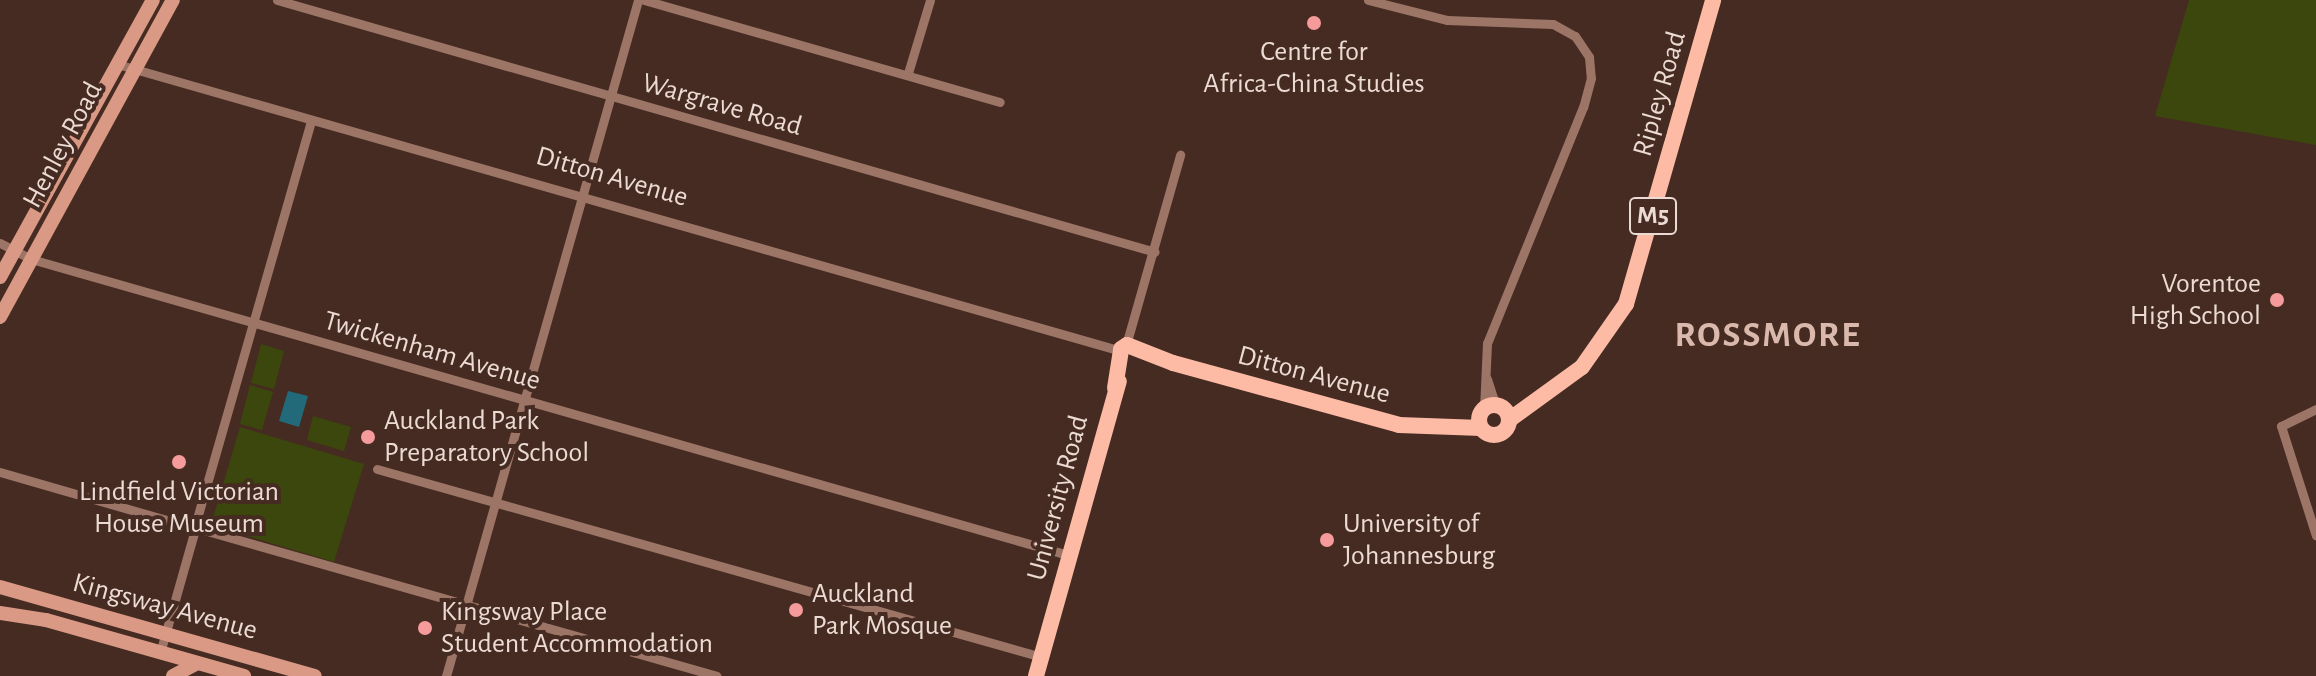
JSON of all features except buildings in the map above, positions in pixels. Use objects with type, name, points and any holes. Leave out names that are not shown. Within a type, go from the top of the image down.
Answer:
[{"type":"main road","name":"Henley Road","points":[[0,277],[153,0]]},
{"type":"main road","name":"Henley Road","points":[[0,317],[133,68],[173,0]]},
{"type":"main road","name":"Ripley Road","points":[[1492,415],[1538,399],[1582,367],[1626,304],[1713,0]]},
{"type":"main road","name":"Ditton Avenue","points":[[1126,350],[1387,422],[1442,428],[1492,415]]},
{"type":"main road","name":"University Road","points":[[1036,676],[1126,350]]},
{"type":"main road","name":"Kingsway Avenue","points":[[0,587],[315,676]]},
{"type":"main road","name":"Kingsway Avenue","points":[[0,613],[46,620],[244,676]]},
{"type":"main road","name":"University Road","points":[[1044,676],[1051,622]]},
{"type":"main road","points":[[173,676],[197,663]]},
{"type":"street","name":"Wargrave Road","points":[[277,0],[1155,252]]},
{"type":"street","points":[[446,676],[582,195],[641,0],[908,73],[1000,102]]},
{"type":"street","points":[[908,73],[930,0]]},
{"type":"street","points":[[1368,0],[1425,17],[1553,24],[1575,36],[1591,64],[1583,107],[1487,343],[1484,372],[1492,415]]},
{"type":"street","name":"Ditton Avenue","points":[[117,64],[1126,350]]},
{"type":"street","points":[[160,653],[311,121]]},
{"type":"street","name":"University Road","points":[[1126,350],[1180,155]]},
{"type":"street","name":"Twickenham Avenue","points":[[0,243],[31,259],[1068,555]]},
{"type":"street","points":[[2316,409],[2281,426],[2316,536]]},
{"type":"street","points":[[377,469],[1042,657]]},
{"type":"street","points":[[0,472],[717,676]]},
{"type":"green space","points":[[2189,0],[2316,0],[2316,145],[2155,116]]},
{"type":"green space","points":[[261,344],[284,351],[274,389],[251,383]]},
{"type":"green space","points":[[250,385],[273,392],[262,430],[240,424]]},
{"type":"green space","points":[[313,416],[351,427],[344,451],[307,440]]},
{"type":"green space","points":[[240,427],[364,464],[334,562],[211,525]]},
{"type":"water","points":[[288,391],[308,396],[299,427],[279,421]]},
{"type":"place","name":"Centre for Africa-China Studies","points":[[1314,23]]},
{"type":"place","name":"Vorentoe High School","points":[[2277,300]]},
{"type":"place","name":"Auckland Park Preparatory School","points":[[368,437]]},
{"type":"place","name":"Lindfield Victorian House Museum","points":[[179,462]]},
{"type":"place","name":"University of Johannesburg","points":[[1327,540]]},
{"type":"place","name":"Auckland Park Mosque","points":[[796,610]]},
{"type":"place","name":"Kingsway Place Student Accommodation","points":[[425,628]]},
{"type":"district","name":"ROSSMORE","points":[[1768,336]]}]
